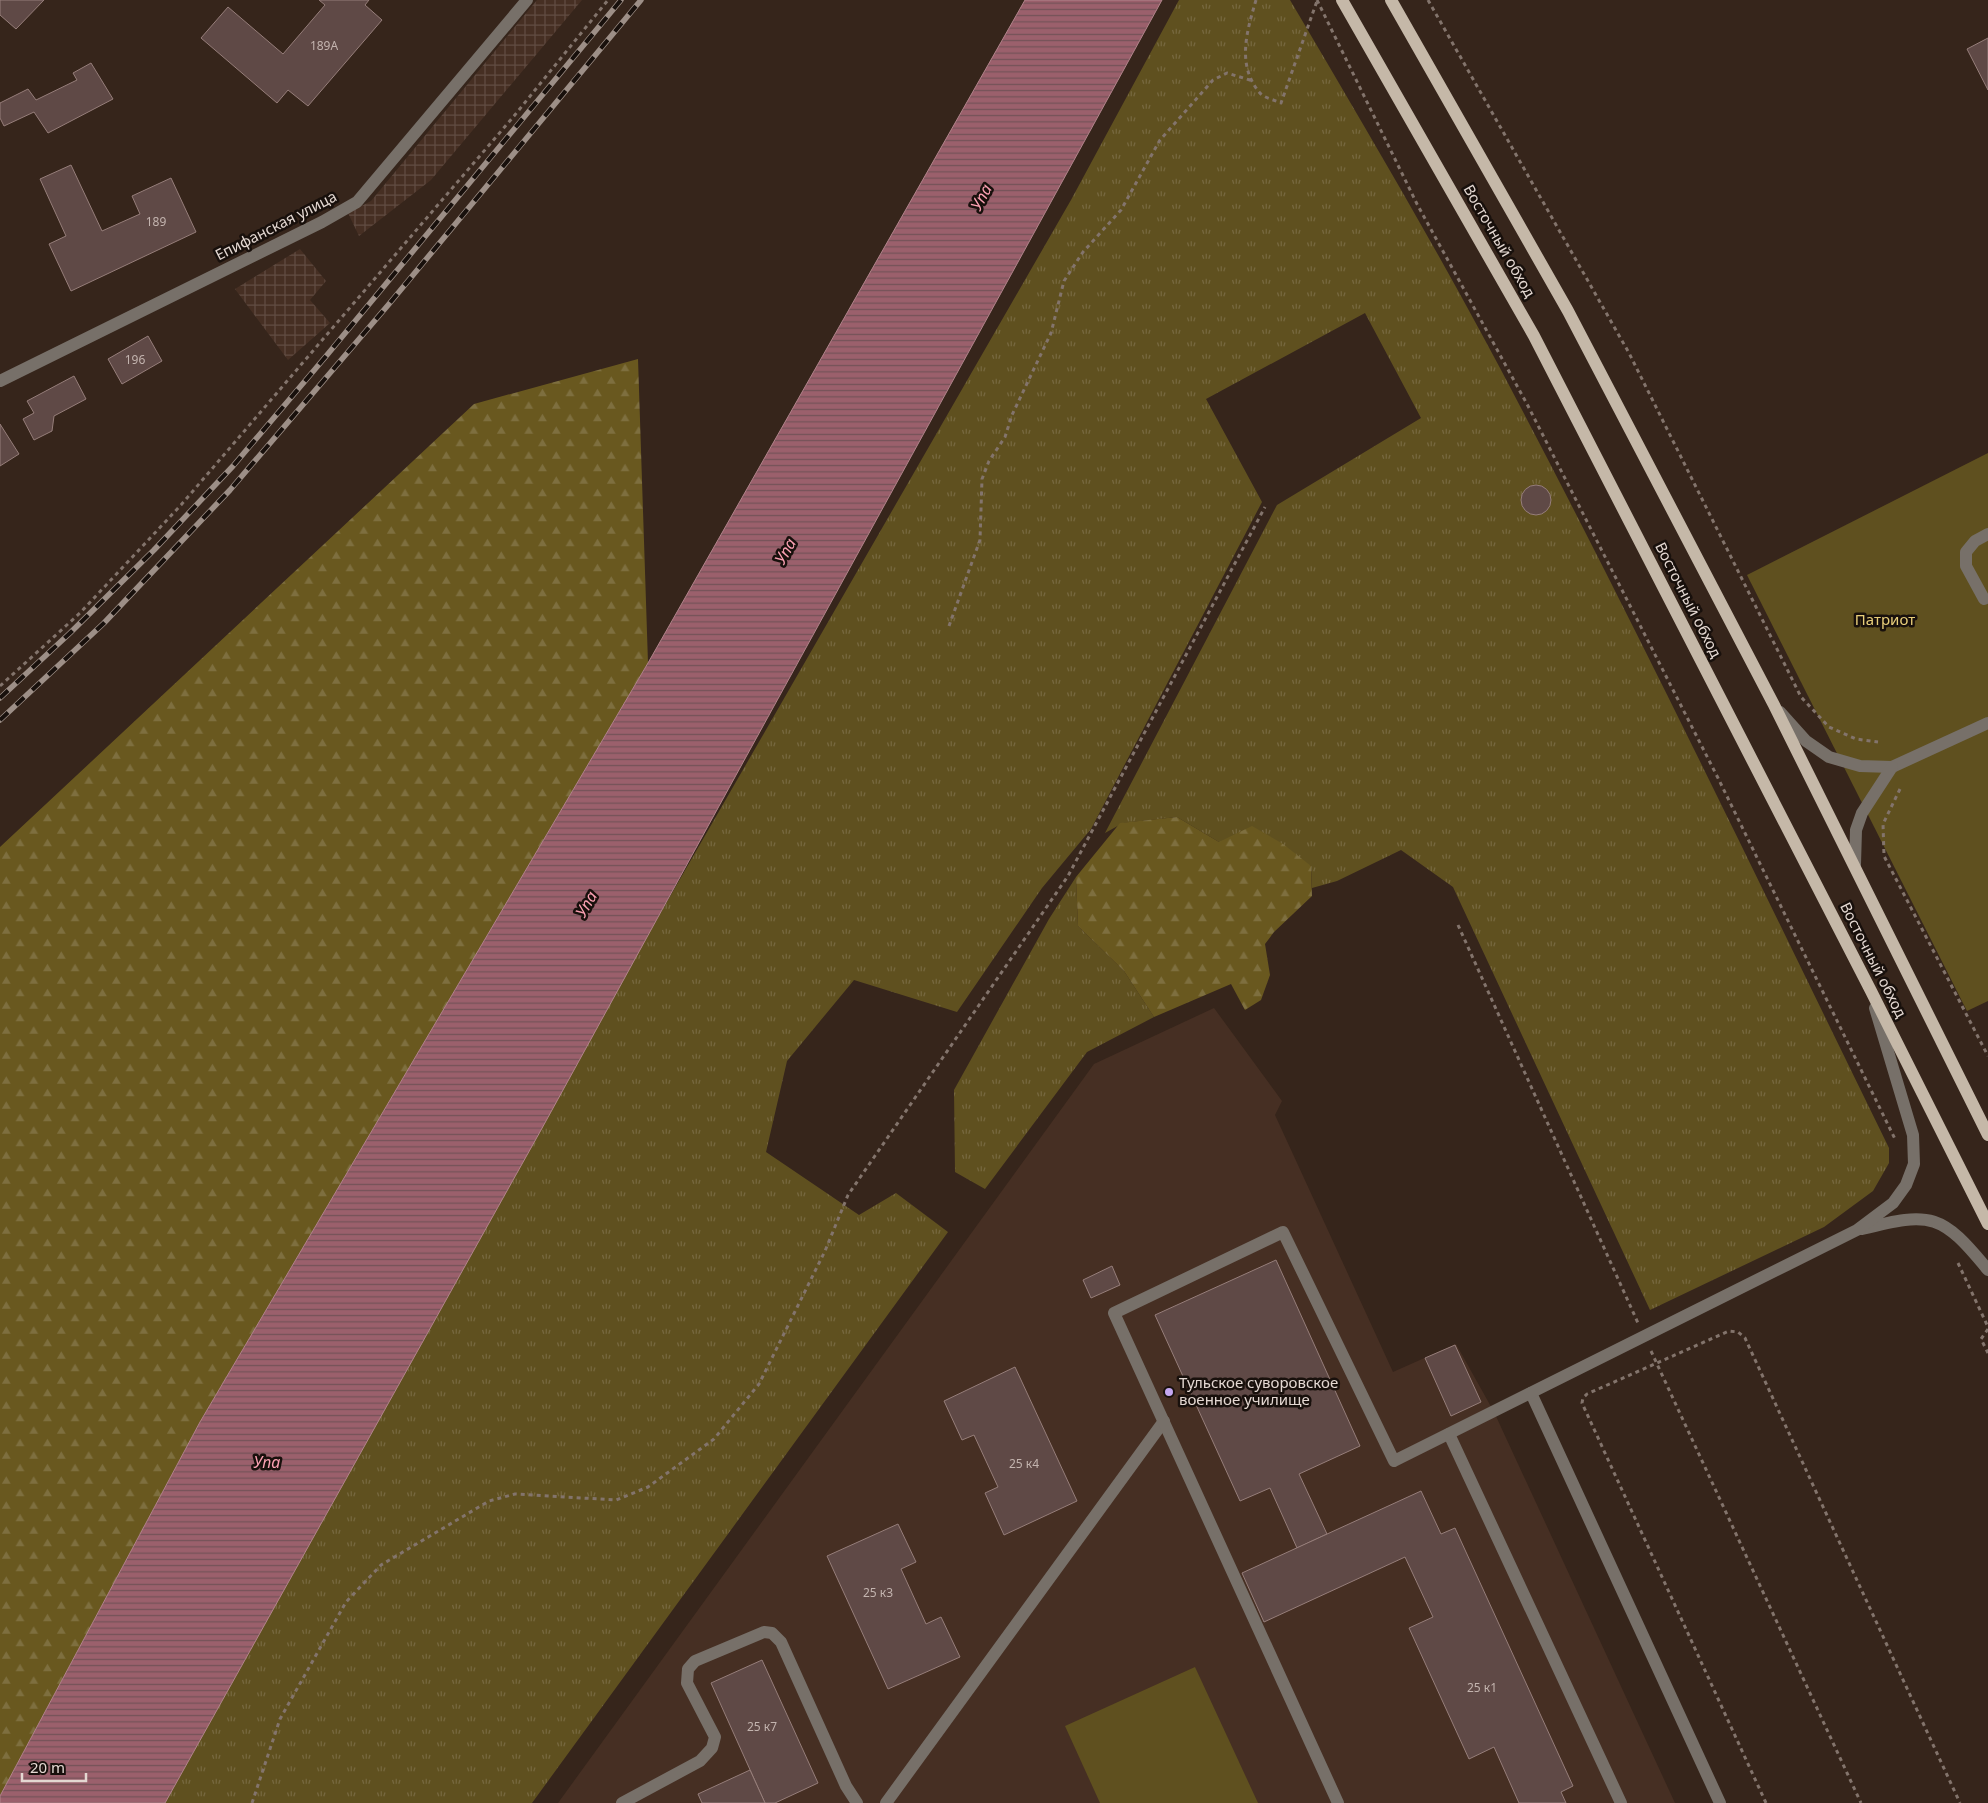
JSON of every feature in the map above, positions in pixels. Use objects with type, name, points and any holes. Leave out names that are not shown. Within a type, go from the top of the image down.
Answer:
[{"type":"main road","name":"Восточный обход","points":[[1342,0],[1534,336],[1988,1224]]},
{"type":"main road","name":"Восточный обход","points":[[1391,0],[1568,311],[1774,705],[1855,864],[1988,1135]]},
{"type":"street","name":"Епифанская улица","points":[[0,381],[322,222],[357,202],[527,0]]},
{"type":"street","points":[[1987,601],[1966,566],[1966,552],[1975,540],[1988,534]]},
{"type":"street","name":"Восточный обход","points":[[1774,705],[1806,741],[1829,757],[1860,766],[1892,767],[1988,723]]},
{"type":"street","name":"Восточный обход","points":[[1855,864],[1856,830],[1862,812],[1892,767]]},
{"type":"street","points":[[1338,1803],[1114,1313],[1283,1232],[1394,1461],[1858,1230],[1893,1203],[1906,1185],[1914,1164],[1913,1135],[1870,991]]},
{"type":"street","points":[[1858,1230],[1901,1219],[1923,1218],[1941,1224],[1957,1235],[1988,1270]]},
{"type":"street","points":[[1531,1393],[1720,1803]]},
{"type":"street","points":[[886,1803],[1164,1422]]},
{"type":"street","points":[[1449,1434],[1621,1803]]},
{"type":"street","points":[[622,1803],[700,1761],[712,1748],[715,1737],[687,1683],[688,1669],[695,1661],[764,1632],[772,1633],[781,1642],[846,1786],[857,1803]]},
{"type":"path","points":[[0,686],[80,613],[181,505],[514,116],[608,0]]},
{"type":"path","points":[[1256,0],[1246,35],[1246,69],[1261,94],[1281,103],[1317,0]]},
{"type":"path","points":[[1317,0],[1417,204],[1527,404],[1718,778],[1895,1140],[1896,1147]]},
{"type":"path","points":[[1428,0],[1629,354],[1801,697],[1829,727],[1856,739],[1878,742]]},
{"type":"path","points":[[949,626],[980,540],[982,479],[989,461],[1005,437],[1012,415],[1051,333],[1064,281],[1083,252],[1121,210],[1160,140],[1213,80],[1228,73],[1253,81]]},
{"type":"path","points":[[252,1803],[280,1719],[346,1602],[381,1565],[490,1501],[515,1494],[616,1500],[648,1487],[714,1439],[759,1384],[825,1251],[848,1195],[1068,876],[1265,507]]},
{"type":"path","points":[[1901,786],[1883,824],[1884,856],[1988,1056]]},
{"type":"path","points":[[1458,925],[1644,1336],[1861,1803]]},
{"type":"path","points":[[1957,1262],[1988,1328],[1981,1339],[1988,1353]]},
{"type":"path","points":[[1766,1803],[1582,1403],[1583,1398],[1587,1394],[1729,1331],[1738,1332],[1745,1338],[1960,1803]]},
{"type":"shaded area","points":[[537,0],[582,0],[431,180],[359,236],[348,213],[371,201]]},
{"type":"shaded area","points":[[300,249],[326,281],[310,300],[330,323],[288,360],[235,289]]},
{"type":"shaded area","name":"Тульское суворовское военное училище","points":[[1214,1008],[1282,1101],[1275,1115],[1393,1372],[1456,1344],[1494,1412],[1675,1803],[558,1803],[1094,1064]]},
{"type":"green space","points":[[1179,0],[1290,0],[1379,151],[1466,304],[1569,500],[1708,777],[1889,1148],[1889,1163],[1873,1191],[1824,1227],[1650,1310],[1453,887],[1401,850],[1337,881],[1312,888],[1311,866],[1219,842],[1177,817],[1123,823],[1105,833],[1277,505],[1421,418],[1365,313],[1206,399],[1262,502],[1091,829],[1042,888],[957,1012],[854,980],[787,1061],[766,1152],[859,1215],[896,1193],[948,1232],[532,1803],[148,1803],[1071,200]]},
{"type":"green space","points":[[638,359],[648,663],[200,1422],[0,1796],[0,847],[474,404]]},
{"type":"green space","name":"Патриот","points":[[1988,453],[1988,1001],[1967,1011],[1747,575]]},
{"type":"green space","points":[[1177,817],[1219,842],[1252,826],[1283,844],[1311,866],[1312,896],[1274,932],[1265,944],[1270,975],[1261,1000],[1245,1010],[1231,984],[1154,1017],[1124,971],[1078,926],[1076,877],[1120,823]]},
{"type":"green space","points":[[1076,877],[1078,926],[1124,971],[1154,1017],[1087,1052],[985,1189],[955,1172],[954,1090],[1049,919]]},
{"type":"green space","points":[[1195,1667],[1258,1803],[1100,1803],[1065,1726]]},
{"type":"water","name":"Упа","points":[[1025,0],[1162,0],[541,1130],[165,1803],[0,1803],[0,1796],[200,1422],[648,663]]},
{"type":"building","points":[[0,0],[44,0],[16,29],[0,15]]},
{"type":"building","points":[[319,0],[369,0],[365,5],[382,20],[308,106],[288,90],[277,103],[201,38],[228,7],[283,54],[325,5]]},
{"type":"building","points":[[1988,38],[1988,90],[1967,49]]},
{"type":"building","points":[[91,63],[113,99],[48,133],[34,112],[4,126],[0,118],[0,103],[28,89],[36,100],[77,80],[73,73]]},
{"type":"building","points":[[71,165],[102,231],[140,214],[132,196],[171,178],[196,232],[71,291],[49,244],[66,236],[40,179]]},
{"type":"building","points":[[148,336],[162,361],[122,384],[108,359]]},
{"type":"building","points":[[74,376],[86,399],[54,416],[52,431],[34,440],[23,419],[34,413],[27,401]]},
{"type":"building","points":[[0,424],[19,454],[0,466]]},
{"type":"building","points":[[1536,485],[1547,489],[1551,500],[1547,511],[1536,515],[1525,511],[1521,500],[1525,489]]},
{"type":"building","points":[[1276,1260],[1360,1446],[1299,1474],[1327,1534],[1297,1548],[1270,1488],[1240,1501],[1155,1315]]},
{"type":"building","points":[[1112,1266],[1120,1285],[1091,1298],[1083,1280]]},
{"type":"building","points":[[1455,1345],[1481,1402],[1451,1416],[1425,1358]]},
{"type":"building","points":[[1015,1367],[1077,1501],[1004,1535],[985,1493],[998,1487],[974,1435],[962,1440],[944,1401]]},
{"type":"building","points":[[1421,1491],[1441,1534],[1455,1528],[1573,1786],[1561,1792],[1566,1803],[1519,1803],[1494,1747],[1469,1759],[1409,1628],[1433,1617],[1405,1557],[1264,1622],[1242,1573]]},
{"type":"building","points":[[898,1524],[916,1562],[901,1569],[926,1624],[941,1617],[960,1657],[888,1689],[827,1556]]},
{"type":"building","points":[[762,1660],[818,1783],[775,1803],[765,1803],[711,1683]]},
{"type":"building","points":[[750,1770],[765,1803],[702,1803],[698,1794]]},
{"type":"railway","points":[[0,698],[70,633],[154,550],[233,466],[621,0]]},
{"type":"railway","points":[[0,720],[104,623],[230,490],[389,304],[641,0]]},
{"type":"place","name":"Тульское суворовское военное училище","points":[[1169,1392]]}]
